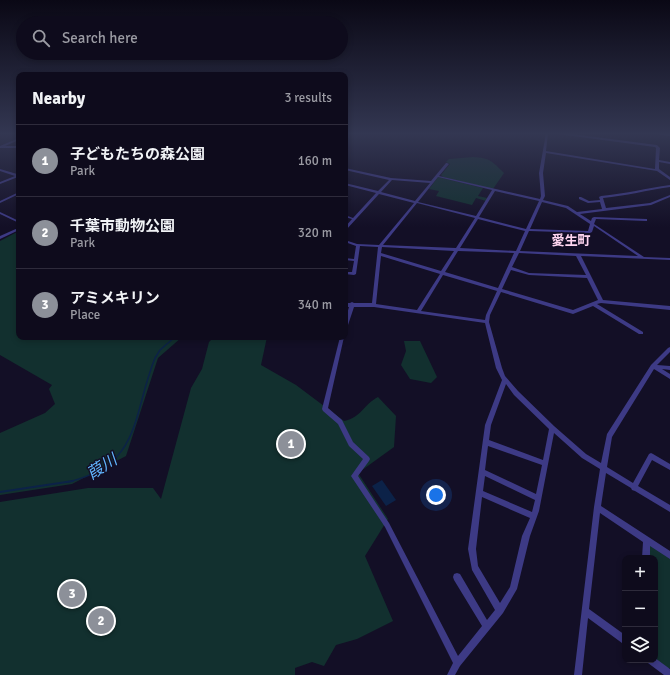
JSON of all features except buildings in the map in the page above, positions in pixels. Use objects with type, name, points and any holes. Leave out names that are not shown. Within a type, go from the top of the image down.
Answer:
[{"type":"street","points":[[374,305],[380,246],[447,164]]},
{"type":"street","points":[[543,164],[541,173],[543,193],[541,201],[526,230],[487,322],[497,362],[506,380],[516,393],[552,428],[584,456],[670,509]]},
{"type":"street","points":[[623,164],[658,170],[670,179]]},
{"type":"street","points":[[657,164],[658,170]]},
{"type":"street","points":[[0,170],[16,175]]},
{"type":"street","points":[[348,170],[391,179],[432,182]]},
{"type":"street","points":[[437,176],[567,207],[643,258]]},
{"type":"street","points":[[0,183],[16,177]]},
{"type":"street","points":[[348,226],[391,179]]},
{"type":"street","points":[[348,185],[526,230],[590,232],[594,218],[646,220]]},
{"type":"street","points":[[580,198],[588,202],[601,201],[601,198],[670,186]]},
{"type":"street","points":[[418,312],[494,190]]},
{"type":"street","points":[[0,202],[16,194]]},
{"type":"street","points":[[576,213],[651,204],[670,196]]},
{"type":"street","points":[[601,201],[604,209]]},
{"type":"street","points":[[0,213],[16,221]]},
{"type":"street","points":[[348,217],[354,219]]},
{"type":"street","points":[[0,238],[16,230]]},
{"type":"street","points":[[348,244],[670,259]]},
{"type":"street","points":[[348,273],[354,274],[358,245]]},
{"type":"street","points":[[379,254],[573,312],[595,305],[601,301],[670,308]]},
{"type":"street","points":[[578,255],[601,301]]},
{"type":"street","points":[[348,260],[356,260]]},
{"type":"street","points":[[510,268],[528,274],[589,277]]},
{"type":"street","points":[[348,318],[352,304]]},
{"type":"street","points":[[348,305],[374,305],[487,322]]},
{"type":"street","points":[[595,305],[641,333]]},
{"type":"street","points":[[341,340],[325,409],[340,422],[351,444],[367,459],[354,476],[387,525],[457,662]]},
{"type":"street","points":[[579,674],[597,507],[609,436],[653,366],[670,349]]},
{"type":"street","points":[[653,366],[670,368]]},
{"type":"street","points":[[653,366],[670,377]]},
{"type":"street","points":[[500,610],[475,567],[472,549],[491,414],[506,380]]},
{"type":"street","points":[[451,675],[457,662],[486,625],[500,610],[514,589],[526,536],[534,516],[552,428]]},
{"type":"street","points":[[486,442],[544,463]]},
{"type":"street","points":[[634,488],[651,456],[670,467]]},
{"type":"street","points":[[482,475],[537,498]]},
{"type":"street","points":[[479,493],[534,516]]},
{"type":"street","points":[[597,507],[670,555]]},
{"type":"street","points":[[646,555],[647,540]]},
{"type":"street","points":[[457,577],[486,625]]},
{"type":"street","points":[[586,611],[622,638]]},
{"type":"street","points":[[655,663],[670,674]]},
{"type":"green space","points":[[450,164],[494,164],[504,173],[493,189],[443,177],[441,175]]},
{"type":"green space","points":[[438,177],[483,188],[478,196],[487,198],[486,201],[476,198],[472,205],[436,196],[439,191],[429,189]]},
{"type":"green space","points":[[16,233],[16,340],[179,340],[158,358],[126,456],[72,484],[0,495],[0,433],[45,413],[55,404],[49,389],[52,385],[0,355],[0,241]]},
{"type":"green space","points":[[211,340],[266,340],[261,365],[296,385],[344,421],[355,417],[378,397],[396,416],[394,447],[358,473],[388,519],[365,556],[393,621],[357,639],[336,645],[324,666],[312,662],[295,668],[295,675],[0,675],[0,502],[88,488],[153,488],[161,499],[191,388],[202,369],[209,342]]},
{"type":"green space","points":[[404,341],[420,341],[437,377],[431,383],[410,379],[401,365],[406,351]]},
{"type":"green space","points":[[650,545],[670,558],[670,668],[666,669],[658,662],[658,555],[650,555]]},
{"type":"water","points":[[382,480],[396,500],[386,506],[372,486]]},
{"type":"waterway","name":"葭川","points":[[69,482],[92,474],[110,463],[122,450],[131,435],[155,358],[160,350],[172,340]]},
{"type":"waterway","name":"葭川","points":[[0,492],[69,482]]},
{"type":"place","name":"子どもたちの森公園","points":[[291,444]]},
{"type":"place","name":"アミメキリン","points":[[72,594]]},
{"type":"place","name":"千葉市動物公園","points":[[101,621]]},
{"type":"district","name":"愛生町","points":[[571,241]]}]
